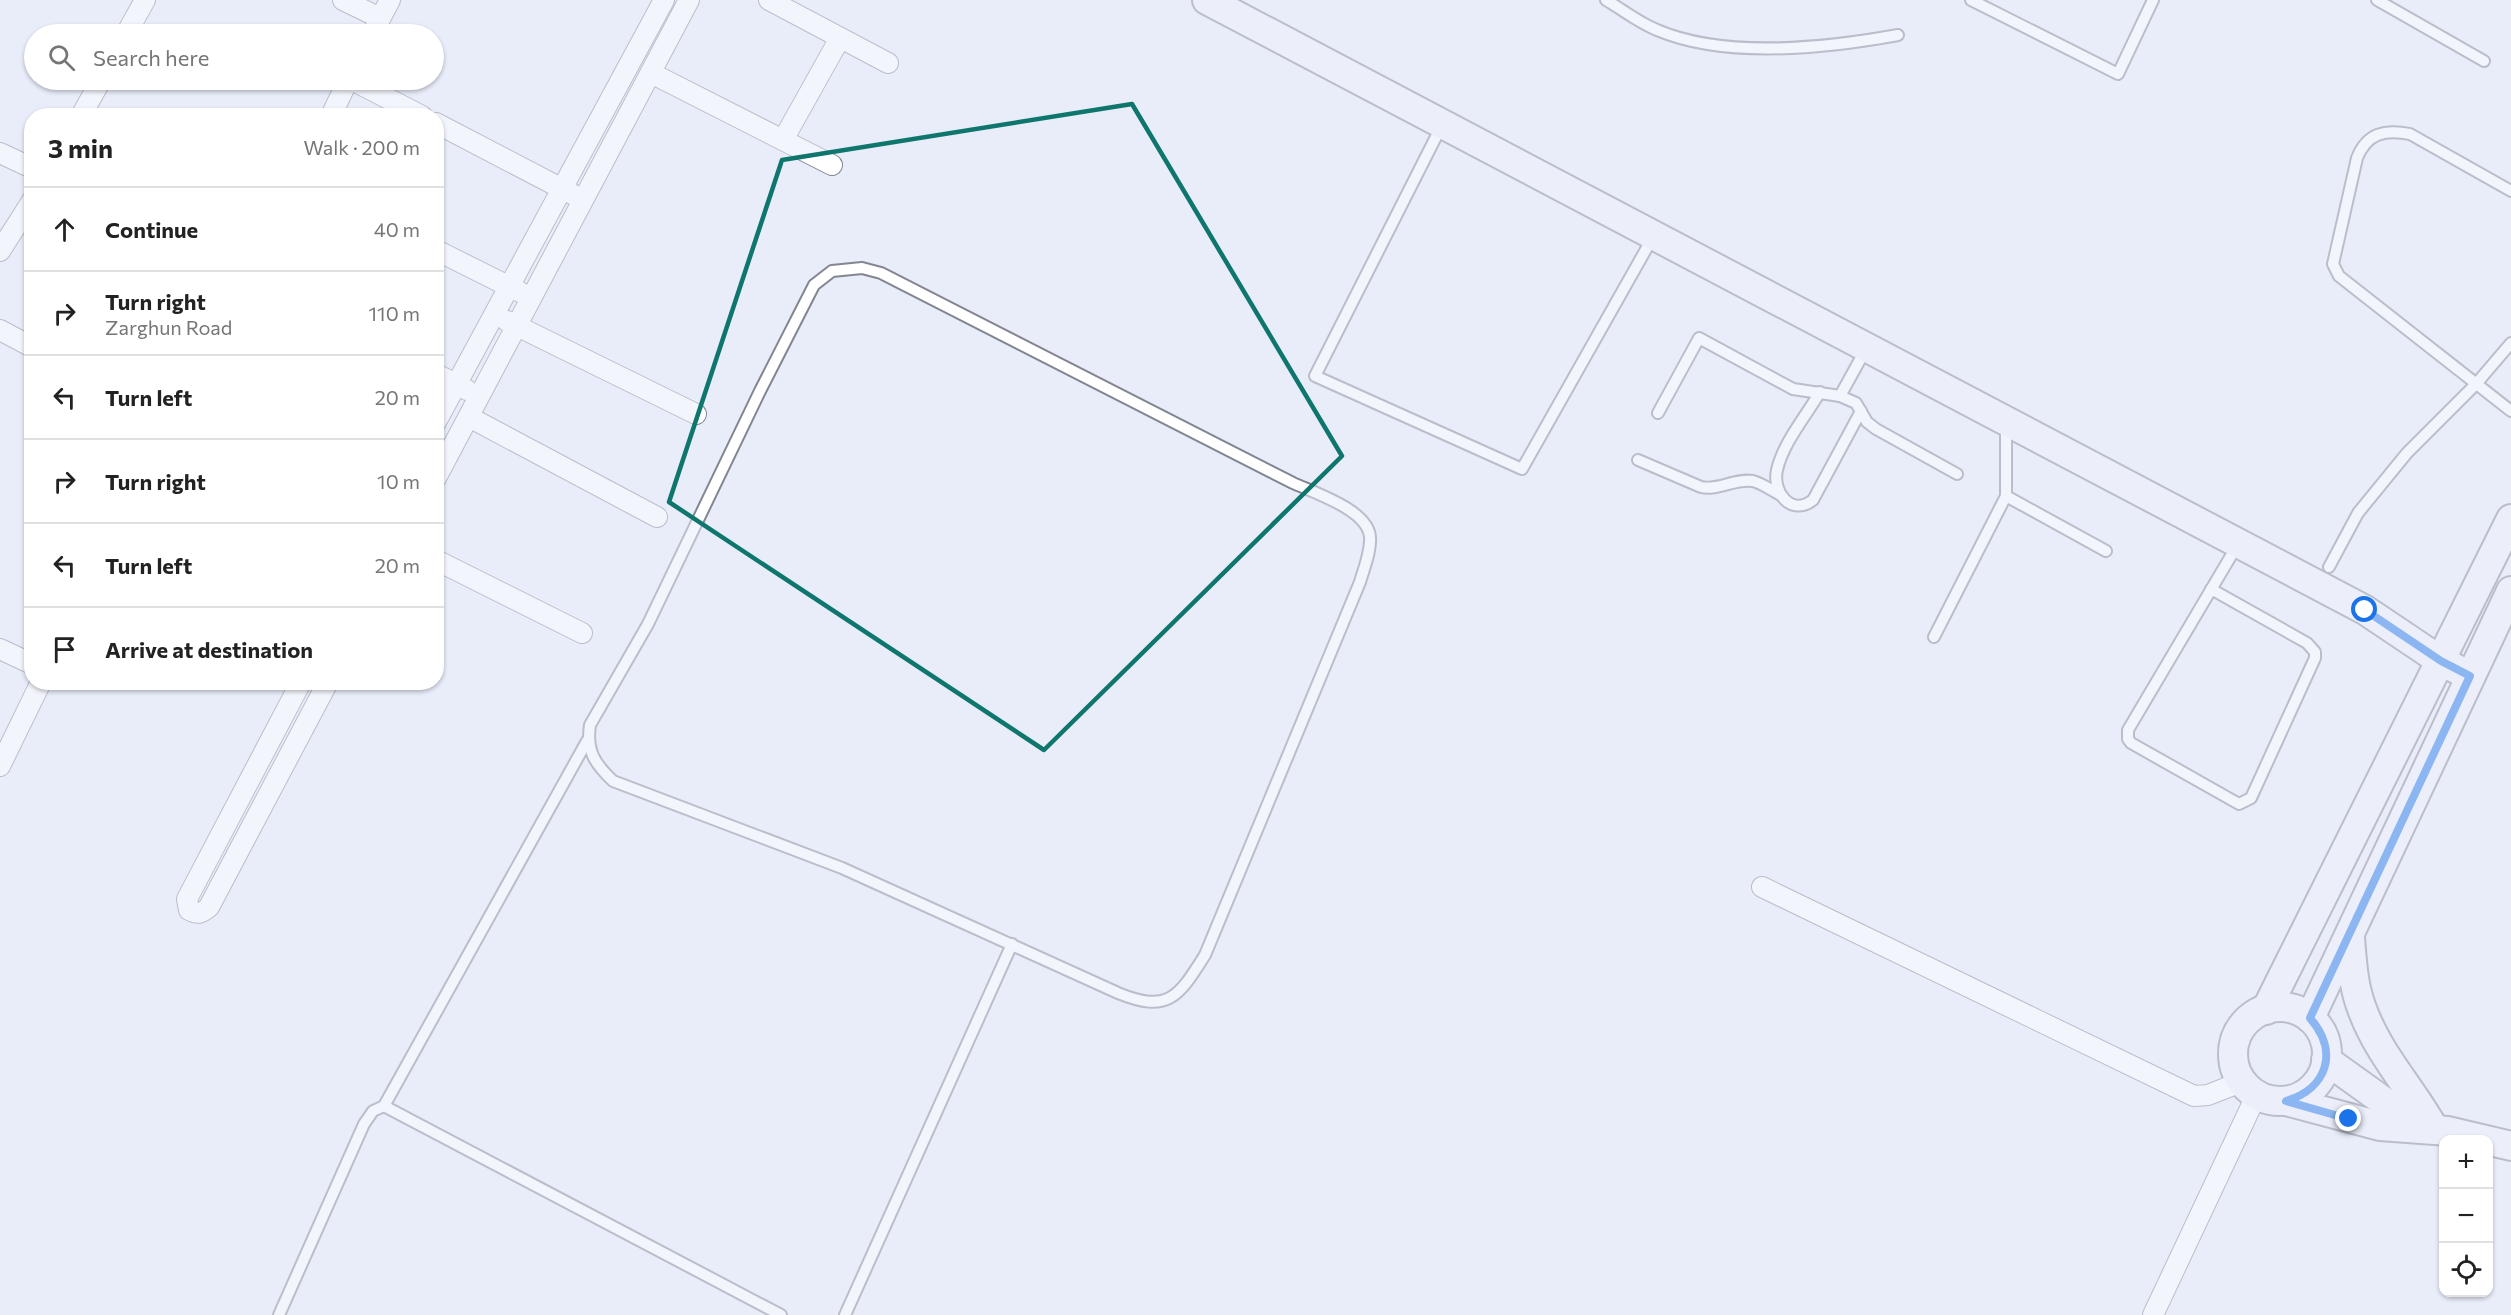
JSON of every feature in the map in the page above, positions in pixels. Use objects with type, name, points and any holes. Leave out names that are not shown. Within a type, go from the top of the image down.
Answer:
[{"type":"street","points":[[132,24],[145,0]]},
{"type":"street","points":[[344,0],[374,24]]},
{"type":"street","points":[[377,24],[390,0]]},
{"type":"street","points":[[444,407],[664,0]]},
{"type":"street","points":[[444,463],[533,299],[689,0]]},
{"type":"street","points":[[770,0],[888,63]]},
{"type":"street","points":[[1207,0],[2365,610],[2441,661],[2470,676]]},
{"type":"street","points":[[783,140],[840,38]]},
{"type":"street","points":[[651,73],[832,165]]},
{"type":"street","points":[[85,108],[95,90]]},
{"type":"street","points":[[335,108],[345,90]]},
{"type":"street","points":[[370,90],[406,108]]},
{"type":"street","points":[[444,127],[584,201]]},
{"type":"street","points":[[0,153],[24,164]]},
{"type":"street","points":[[0,250],[24,213]]},
{"type":"street","points":[[444,254],[533,299]]},
{"type":"street","points":[[494,315],[696,414]]},
{"type":"street","points":[[0,330],[24,343]]},
{"type":"street","points":[[444,378],[480,396]]},
{"type":"street","points":[[469,417],[657,518]]},
{"type":"street","points":[[2266,1010],[2511,519]]},
{"type":"street","points":[[444,564],[582,633]]},
{"type":"street","points":[[2310,1018],[2511,591]]},
{"type":"street","points":[[0,649],[24,660]]},
{"type":"street","points":[[0,766],[37,690]]},
{"type":"street","points":[[297,690],[187,899],[189,910],[195,913],[202,913],[209,907],[324,690]]},
{"type":"street","points":[[1762,887],[2194,1095],[2248,1089],[2380,1126],[2439,1127]]},
{"type":"street","points":[[2350,935],[2353,974],[2361,1006],[2376,1041],[2439,1127]]},
{"type":"street","points":[[2248,1089],[2235,1069],[2235,1041],[2241,1028],[2252,1017],[2266,1010],[2289,1009],[2310,1018],[2323,1037],[2326,1060],[2322,1074],[2313,1087],[2301,1096],[2286,1101]]},
{"type":"street","points":[[2326,1060],[2386,1103],[2439,1127],[2511,1146]]},
{"type":"street","points":[[2153,1315],[2248,1089]]},
{"type":"lane","points":[[1606,0],[1657,30],[1700,43],[1813,47],[1842,45],[1898,35]]},
{"type":"lane","points":[[1971,0],[2118,74],[2153,0]]},
{"type":"lane","points":[[2377,0],[2484,61]]},
{"type":"lane","points":[[1443,123],[1315,376],[1522,469],[1655,234]]},
{"type":"lane","points":[[2511,191],[2410,134],[2395,131],[2376,135],[2362,144],[2357,158],[2333,264],[2338,276],[2511,411]]},
{"type":"lane","points":[[279,1315],[364,1124],[373,1111],[384,1106],[587,741],[590,725],[659,603],[809,294],[814,285],[832,271],[862,268],[881,273],[1110,391],[1344,506],[1365,522],[1370,533],[1370,544],[1360,582],[1205,955],[1186,984],[1161,1001],[1142,1003],[842,868],[613,781],[595,763],[587,741]]},
{"type":"lane","points":[[1658,413],[1699,338],[1793,389],[1840,396],[1856,403],[1867,422],[1876,429],[1957,474]]},
{"type":"lane","points":[[2329,567],[2358,513],[2407,453],[2476,384],[2511,343]]},
{"type":"lane","points":[[1840,396],[1867,347]]},
{"type":"lane","points":[[1820,392],[1781,458],[1775,482],[1784,501],[1796,506],[1807,505],[1813,500],[1861,411]]},
{"type":"lane","points":[[1934,637],[2006,496],[2006,421]]},
{"type":"lane","points":[[1638,460],[1707,489],[1734,482],[1754,481],[1779,494]]},
{"type":"lane","points":[[2006,496],[2106,551]]},
{"type":"lane","points":[[2211,589],[2307,643],[2315,652],[2315,658],[2251,798],[2239,804],[2128,740],[2127,730],[2211,589],[2238,544]]},
{"type":"lane","points":[[845,1315],[1012,944]]},
{"type":"lane","points":[[384,1106],[781,1315]]},
{"type":"highlighted area","points":[[1132,104],[1342,456],[1044,750],[669,502],[782,160]]},
{"type":"route","points":[[2349,1119],[2286,1101],[2301,1096],[2313,1087],[2322,1074],[2326,1060],[2326,1044],[2320,1030],[2310,1018],[2470,676],[2441,661],[2365,610]]}]
